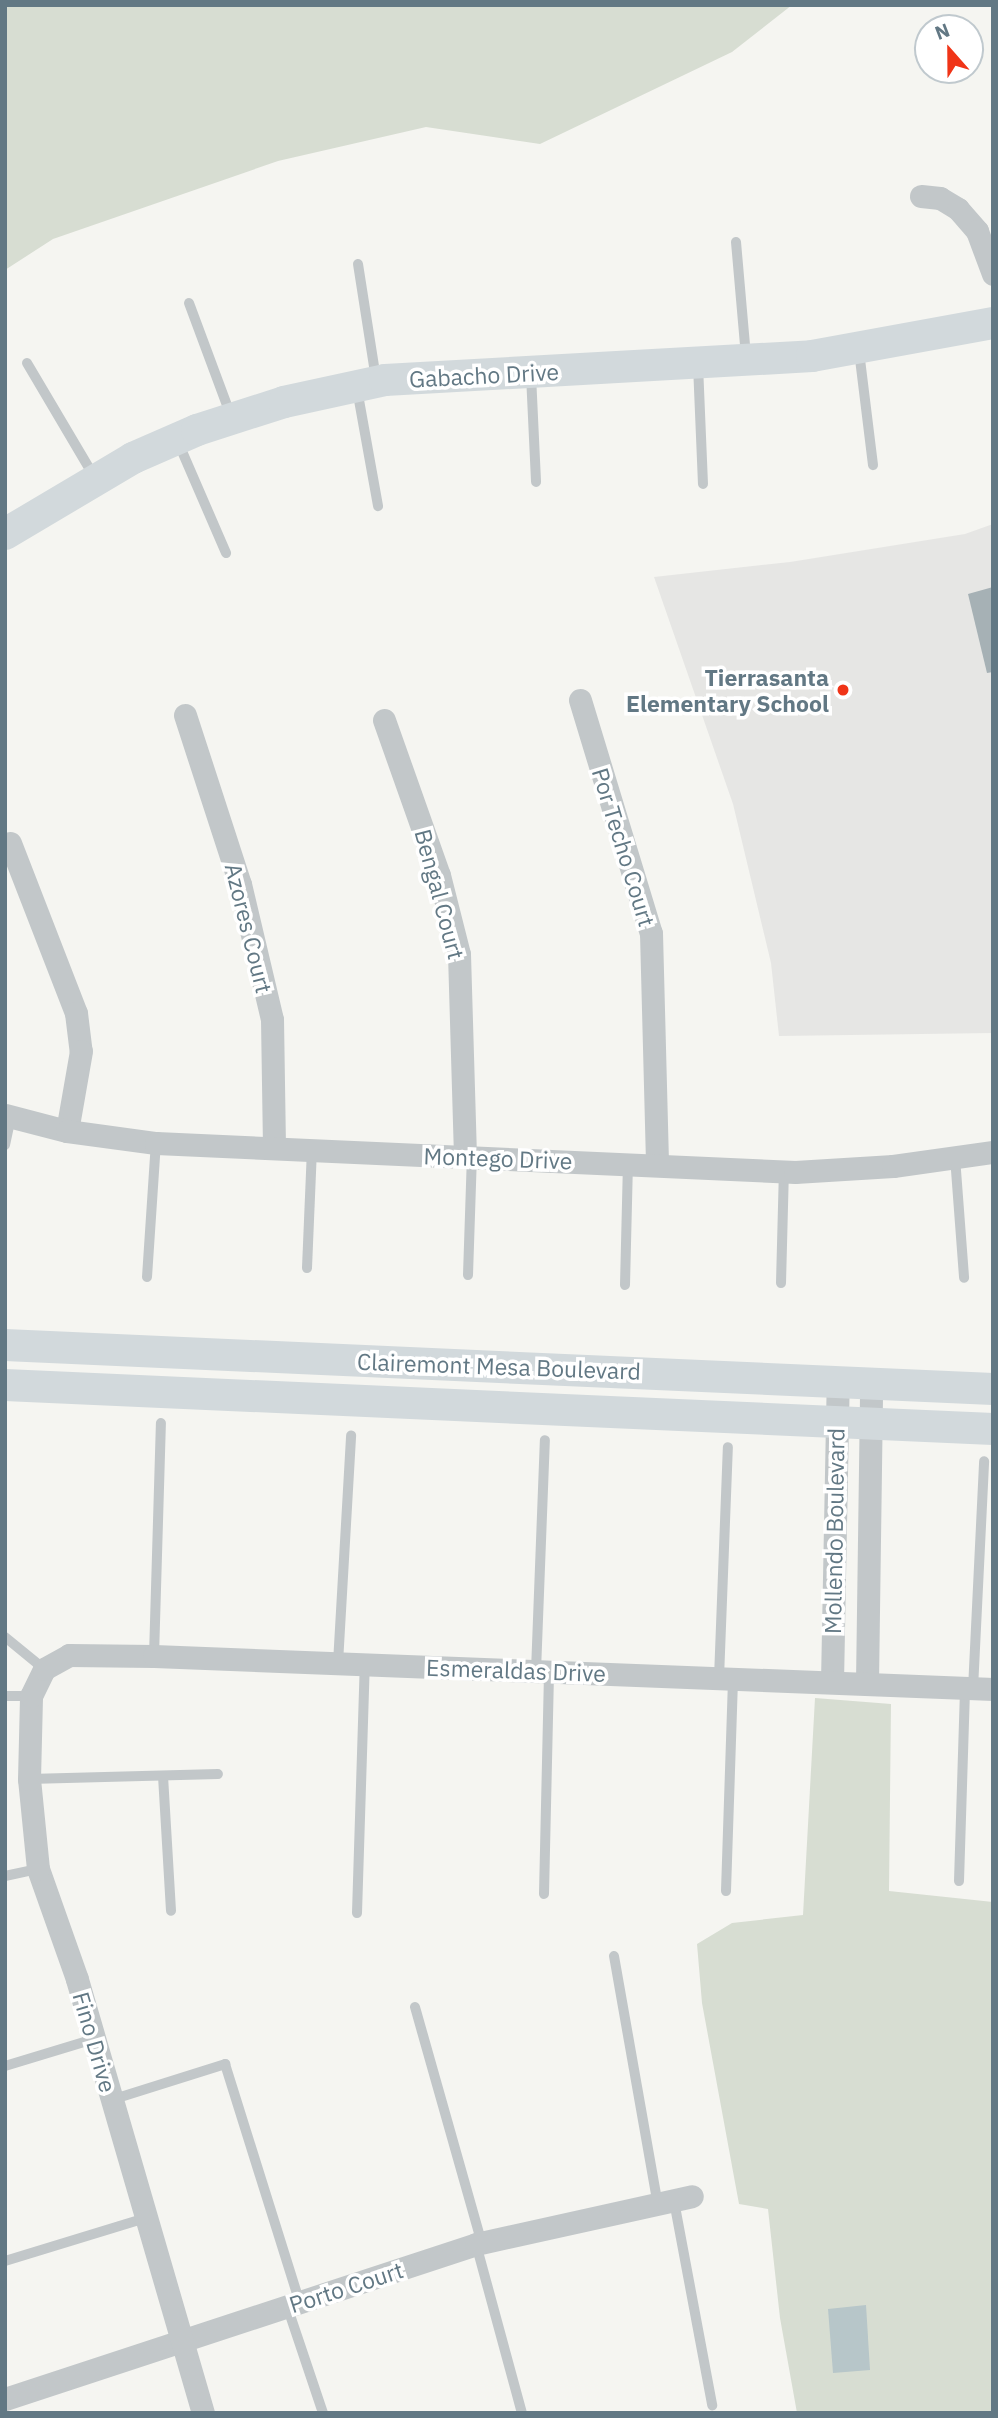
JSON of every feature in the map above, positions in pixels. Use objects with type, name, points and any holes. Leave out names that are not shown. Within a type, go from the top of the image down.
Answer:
[{"type":"main road","name":"Gabacho Drive","points":[[5,534],[97,480],[177,439],[232,419],[367,384],[746,360],[859,348],[993,323]]},
{"type":"main road","name":"Clairemont Mesa Boulevard","points":[[5,1345],[993,1389]]},
{"type":"main road","name":"Clairemont Mesa Boulevard","points":[[5,1385],[993,1429]]},
{"type":"street","points":[[921,196],[940,198],[958,209],[977,231],[993,274]]},
{"type":"street","name":"Por Techo Court","points":[[580,700],[651,933],[657,1164]]},
{"type":"street","name":"Azores Court","points":[[185,715],[240,884],[272,1019],[274,1147]]},
{"type":"street","name":"Bengal Court","points":[[384,720],[439,875],[459,954],[468,1157]]},
{"type":"street","points":[[10,843],[76,1013],[81,1051],[66,1131]]},
{"type":"street","name":"Montego Drive","points":[[8,1116],[66,1131],[156,1143],[784,1171],[893,1167],[993,1152]]},
{"type":"street","name":"Mollendo Boulevard","points":[[832,1682],[838,1381]]},
{"type":"street","name":"Mollendo Boulevard","points":[[867,1683],[871,1382]]},
{"type":"street","name":"Esmeraldas Drive","points":[[44,1669],[69,1655],[154,1656],[977,1689]]},
{"type":"street","name":"Fino Drive","points":[[44,1669],[31,1696],[29,1779],[38,1869],[94,2039],[203,2413]]},
{"type":"street","name":"Porto Court","points":[[5,2399],[180,2338],[294,2305],[479,2243],[675,2201]]},
{"type":"lane","points":[[736,242],[746,360]]},
{"type":"lane","points":[[358,264],[378,506]]},
{"type":"lane","points":[[189,303],[232,419]]},
{"type":"lane","points":[[859,348],[873,465]]},
{"type":"lane","points":[[697,362],[703,484]]},
{"type":"lane","points":[[27,363],[97,480]]},
{"type":"lane","points":[[531,372],[536,482]]},
{"type":"lane","points":[[177,439],[226,552]]},
{"type":"lane","points":[[5,1145],[8,1116]]},
{"type":"lane","points":[[146,1278],[156,1143]]},
{"type":"lane","points":[[307,1268],[312,1150]]},
{"type":"lane","points":[[468,1157],[468,1275]]},
{"type":"lane","points":[[955,1157],[964,1278]]},
{"type":"lane","points":[[625,1286],[628,1163]]},
{"type":"lane","points":[[781,1283],[784,1171]]},
{"type":"lane","points":[[154,1656],[161,1423]]},
{"type":"lane","points":[[338,1664],[351,1435]]},
{"type":"lane","points":[[544,1894],[542,1671],[545,1440]]},
{"type":"lane","points":[[726,1891],[728,1447]]},
{"type":"lane","points":[[959,1881],[977,1689],[984,1461]]},
{"type":"lane","points":[[5,1637],[44,1669]]},
{"type":"lane","points":[[357,1913],[365,1665]]},
{"type":"lane","points":[[5,1696],[31,1696]]},
{"type":"lane","points":[[29,1779],[218,1774]]},
{"type":"lane","points":[[163,1776],[171,1911]]},
{"type":"lane","points":[[5,1876],[38,1869]]},
{"type":"lane","points":[[614,1956],[675,2201],[712,2405]]},
{"type":"lane","points":[[415,2007],[522,2413]]},
{"type":"lane","points":[[5,2066],[94,2039]]},
{"type":"lane","points":[[111,2100],[225,2064],[323,2413]]},
{"type":"lane","points":[[5,2261],[146,2218]]},
{"type":"shaded area","points":[[5,5],[792,5],[732,52],[540,144],[426,127],[278,161],[53,239],[5,270]]},
{"type":"shaded area","name":"Tierrasanta Elementary School","points":[[993,524],[993,1033],[779,1036],[771,963],[733,804],[654,577],[790,562],[965,534]]},
{"type":"shaded area","points":[[815,1698],[891,1704],[889,1891],[993,1902],[993,2413],[797,2413],[780,2318],[768,2209],[739,2204],[702,2003],[697,1944],[732,1923],[803,1915]]},
{"type":"shaded area","points":[[866,2305],[870,2370],[833,2373],[828,2309]]},
{"type":"building","points":[[993,587],[993,672],[987,673],[968,594]]},
{"type":"place","name":"Tierrasanta Elementary School","points":[[843,690]]}]
